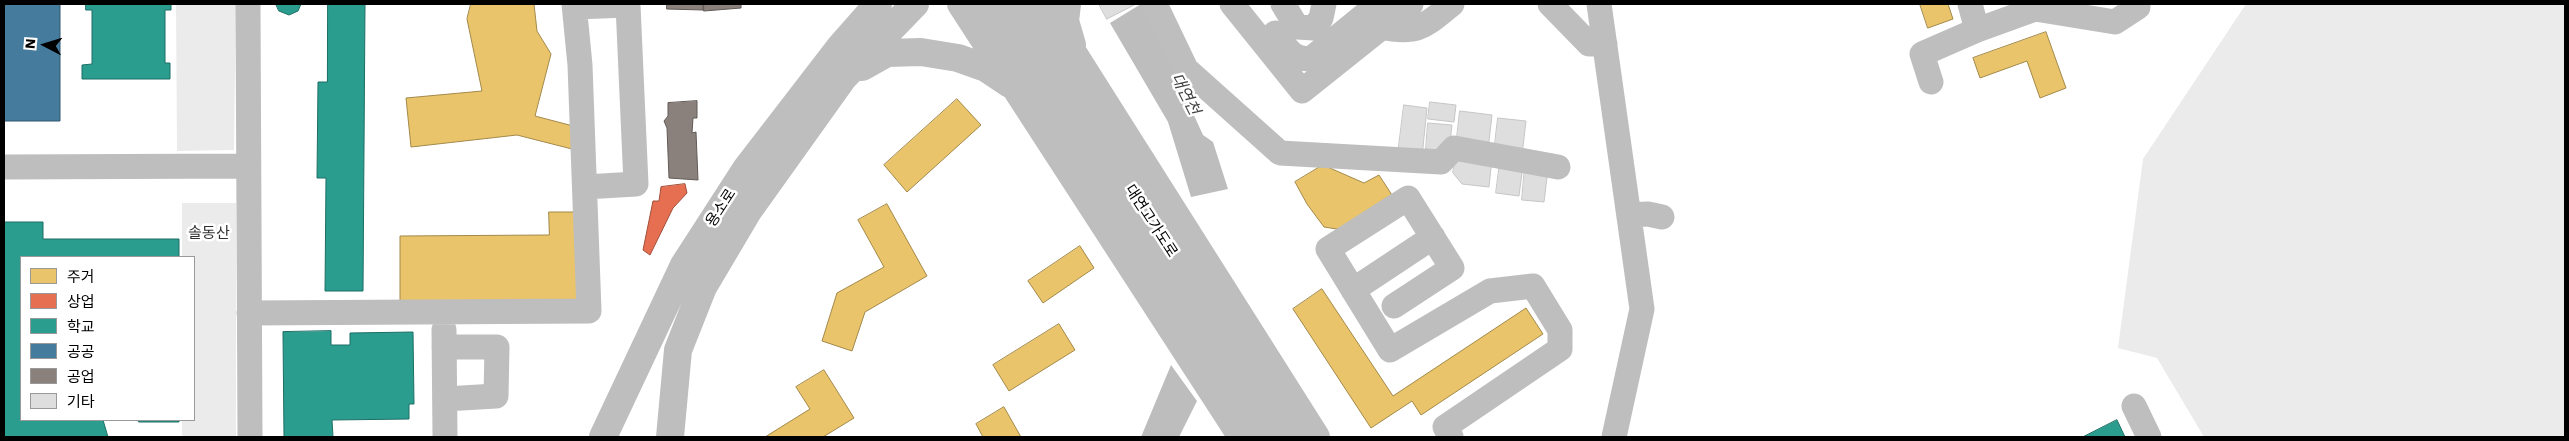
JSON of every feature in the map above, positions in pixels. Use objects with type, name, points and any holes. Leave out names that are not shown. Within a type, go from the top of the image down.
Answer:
[{"type":"main road","points":[[840,47],[857,4]]},
{"type":"main road","name":"용소로","points":[[603,437],[684,265],[746,169],[840,47],[878,4]]},
{"type":"main road","name":"용소로","points":[[670,437],[678,350],[703,288],[748,211],[844,78],[915,4]]},
{"type":"main road","points":[[961,4],[1242,437]]},
{"type":"main road","name":"대연고가도로","points":[[988,4],[1240,378],[1291,437]]},
{"type":"main road","name":"대연고가도로","points":[[1013,4],[1240,378],[1266,437]]},
{"type":"main road","points":[[1042,4],[1316,437]]},
{"type":"main road","points":[[1067,4],[1065,21],[1074,56]]},
{"type":"main road","points":[[844,78],[887,53],[921,52],[958,58],[986,68],[1017,89]]},
{"type":"lane","points":[[248,4],[250,437]]},
{"type":"lane","points":[[1156,4],[1186,69],[1280,153],[1441,162],[1454,148],[1558,167]]},
{"type":"lane","points":[[1232,4],[1302,90],[1380,15]]},
{"type":"lane","points":[[1252,4],[1294,56],[1303,60],[1312,58],[1380,15],[1410,4]]},
{"type":"lane","points":[[1283,4],[1288,16],[1297,27],[1307,29],[1314,28],[1320,18],[1324,4]]},
{"type":"lane","points":[[1380,15],[1400,31],[1417,29],[1452,4]]},
{"type":"lane","points":[[1550,4],[1589,44],[1605,44]]},
{"type":"lane","points":[[1599,4],[1642,309],[1614,437]]},
{"type":"lane","points":[[1970,4],[1977,30]]},
{"type":"lane","points":[[1931,82],[1922,54],[2020,10],[2115,22],[2138,7],[2138,4]]},
{"type":"lane","points":[[249,313],[589,311],[580,65],[574,6],[628,5],[636,184],[585,187]]},
{"type":"lane","points":[[4,167],[248,166]]},
{"type":"lane","points":[[1394,306],[1452,268],[1408,198],[1328,249],[1390,350],[1490,291],[1533,286],[1560,330],[1560,349],[1445,427],[1450,437]]},
{"type":"lane","points":[[1629,215],[1648,214],[1662,217]]},
{"type":"lane","points":[[1353,290],[1433,238]]},
{"type":"lane","points":[[444,311],[445,437]]},
{"type":"lane","points":[[444,346],[497,346],[496,396],[445,399]]},
{"type":"lane","points":[[2134,406],[2150,437]]},
{"type":"green space","points":[[176,4],[236,4],[234,150],[177,151]]},
{"type":"green space","points":[[2246,4],[2565,4],[2565,437],[2204,437],[2157,358],[2118,348],[2143,159]]},
{"type":"green space","name":"솔동산","points":[[182,203],[236,203],[236,437],[182,437],[182,421],[195,421],[195,256],[182,256]]},
{"type":"shaded area","points":[[1143,4],[1203,135],[1213,142],[1228,189],[1191,197],[1168,122],[1110,23]]},
{"type":"shaded area","points":[[1171,365],[1197,401],[1179,437],[1141,437]]},
{"type":"building: 주거","points":[[471,4],[534,4],[537,31],[551,54],[535,116],[577,127],[572,149],[517,135],[411,147],[406,98],[482,91],[467,19]]},
{"type":"building: 주거","points":[[1920,4],[1948,4],[1953,19],[1928,28]]},
{"type":"building: 주거","points":[[2046,32],[2066,88],[2040,98],[2027,61],[1980,78],[1973,58]]},
{"type":"building: 주거","points":[[957,99],[981,125],[907,192],[884,165]]},
{"type":"building: 주거","points":[[1323,165],[1364,183],[1379,175],[1392,195],[1350,231],[1324,227],[1307,204],[1295,182]]},
{"type":"building: 주거","points":[[887,204],[927,276],[865,312],[852,351],[822,341],[837,293],[884,267],[858,220]]},
{"type":"building: 주거","points":[[549,212],[594,212],[594,301],[400,301],[400,236],[549,235]]},
{"type":"building: 주거","points":[[1080,246],[1094,268],[1043,303],[1028,281]]},
{"type":"building: 주거","points":[[1322,289],[1393,396],[1526,308],[1543,334],[1421,415],[1412,401],[1371,428],[1293,309]]},
{"type":"building: 주거","points":[[1059,324],[1075,350],[1009,391],[993,365]]},
{"type":"building: 주거","points":[[824,370],[854,418],[823,437],[765,437],[810,409],[796,387]]},
{"type":"building: 주거","points":[[1004,407],[1021,437],[983,437],[976,424]]},
{"type":"building: 상업","points":[[685,184],[687,193],[673,208],[650,255],[643,250],[653,201],[659,201],[661,187]]},
{"type":"building: 학교","points":[[86,4],[171,4],[171,10],[165,10],[165,63],[170,63],[170,79],[82,79],[82,65],[92,64],[92,10],[86,10]]},
{"type":"building: 학교","points":[[276,4],[301,4],[298,11],[289,15],[279,11]]},
{"type":"building: 학교","points":[[328,4],[365,4],[363,291],[325,291],[326,178],[317,178],[318,82],[327,82]]},
{"type":"building: 학교","points":[[4,222],[43,222],[43,239],[179,239],[179,256],[20,256],[20,421],[103,421],[108,437],[4,437]]},
{"type":"building: 학교","points":[[331,331],[331,345],[350,345],[350,333],[413,332],[414,404],[409,404],[409,419],[332,420],[333,437],[284,437],[283,332]]},
{"type":"building: 학교","points":[[2117,420],[2125,437],[2083,437]]},
{"type":"building: 학교","points":[[138,421],[179,421],[179,422]]},
{"type":"building: 공공","points":[[4,4],[60,4],[60,121],[4,121]]},
{"type":"building: 공업","points":[[667,4],[703,4],[703,10],[667,9]]},
{"type":"building: 공업","points":[[704,4],[741,4],[741,8],[704,11]]},
{"type":"building: 공업","points":[[697,101],[697,118],[693,118],[692,133],[696,132],[698,180],[669,178],[667,128],[664,121],[668,116],[668,103]]},
{"type":"building: 기타","points":[[1099,4],[1136,4],[1107,19]]},
{"type":"building: 기타","points":[[1430,102],[1456,105],[1454,122],[1428,119]]},
{"type":"building: 기타","points":[[1404,105],[1427,108],[1422,157],[1398,154]]},
{"type":"building: 기타","points":[[1460,111],[1492,115],[1488,150],[1456,146]]},
{"type":"building: 기타","points":[[1498,118],[1526,121],[1522,155],[1494,152]]},
{"type":"building: 기타","points":[[1428,123],[1452,125],[1449,151],[1426,149]]},
{"type":"building: 기타","points":[[1455,158],[1492,158],[1489,187],[1462,184],[1453,173]]},
{"type":"building: 기타","points":[[1500,162],[1523,165],[1519,196],[1496,193]]},
{"type":"building: 기타","points":[[1525,166],[1548,169],[1544,202],[1522,200]]},
{"type":"water label","name":"대연천","points":[[1185,94]]}]
